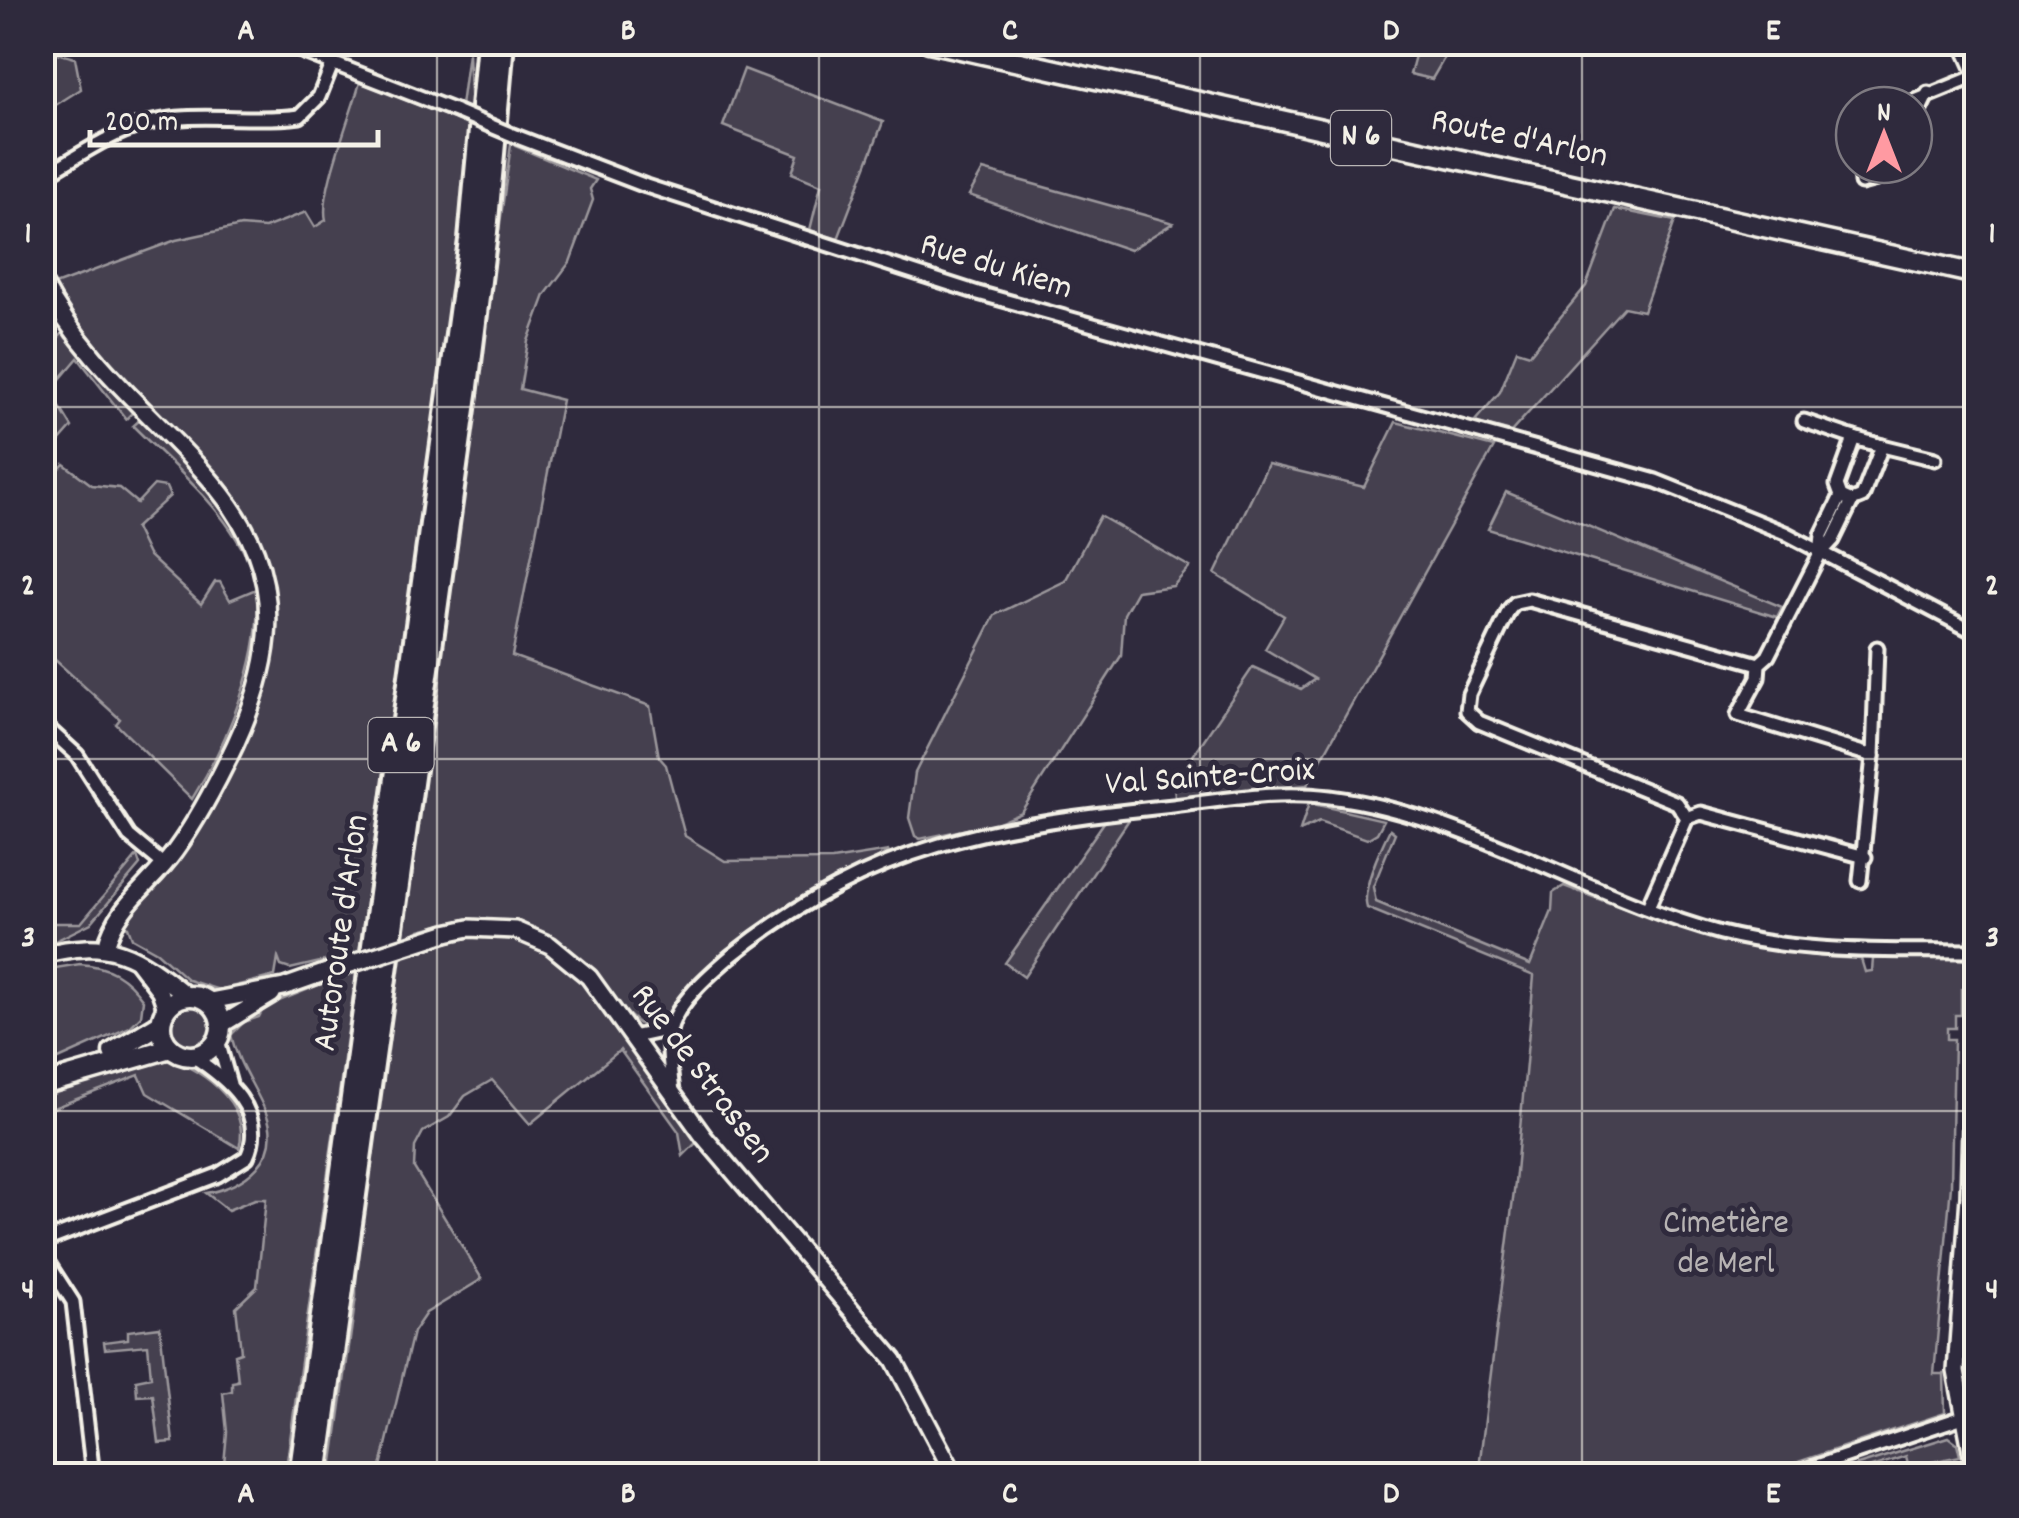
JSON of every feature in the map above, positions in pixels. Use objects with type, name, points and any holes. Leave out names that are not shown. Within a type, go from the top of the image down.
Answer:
[{"type":"highway","name":"Autoroute d'Arlon","points":[[300,1476],[470,240],[488,42]]},
{"type":"highway","name":"Autoroute d'Arlon","points":[[316,1476],[464,407],[486,232],[503,42]]},
{"type":"main road","name":"Route d'Arlon","points":[[930,42],[1976,274]]},
{"type":"main road","points":[[1963,42],[1976,73]]},
{"type":"main road","points":[[1974,42],[1976,50]]},
{"type":"main road","points":[[42,280],[62,312],[133,400],[209,474],[238,516],[263,578],[267,639],[253,702],[217,781],[164,865],[116,917],[106,947]]},
{"type":"main road","name":"Rue de Strassen","points":[[210,1002],[284,987],[446,933],[493,927],[550,945],[588,977],[673,1096],[879,1340],[907,1379],[955,1476]]},
{"type":"main road","points":[[42,955],[74,946],[106,947],[136,958],[154,966],[186,995],[210,1002],[219,1033],[208,1051],[192,1056],[170,1048],[46,1083]]},
{"type":"main road","points":[[1976,949],[1974,1083],[1957,1386],[1976,1476]]},
{"type":"main road","points":[[136,958],[160,991],[170,1048]]},
{"type":"main road","name":"Rue de Strassen","points":[[219,1033],[284,987]]},
{"type":"main road","points":[[46,1083],[146,1036],[186,995]]},
{"type":"main road","points":[[1957,1386],[1976,1383]]},
{"type":"street","name":"Rue du Kiem","points":[[278,42],[646,186],[978,292],[1349,400],[1586,460],[1713,502],[1976,633]]},
{"type":"street","points":[[42,177],[116,134],[146,124],[187,117],[300,116],[319,97],[333,62]]},
{"type":"street","points":[[1934,90],[1976,73]]},
{"type":"street","points":[[1804,421],[1882,446],[1936,458]]},
{"type":"street","points":[[1846,499],[1837,485],[1854,438]]},
{"type":"street","points":[[1846,499],[1862,497],[1882,446]]},
{"type":"street","points":[[1846,499],[1833,540],[1820,554],[1768,656],[1759,664],[1758,678],[1738,716],[1873,756]]},
{"type":"street","points":[[1687,818],[1677,803],[1479,722],[1467,712],[1469,694],[1509,610],[1515,602],[1529,600],[1759,664]]},
{"type":"street","points":[[1860,881],[1873,756],[1877,648]]},
{"type":"street","points":[[42,723],[77,755],[130,836],[164,865]]},
{"type":"street","name":"Val Sainte-Croix","points":[[670,1029],[704,980],[752,940],[819,895],[913,850],[1038,822],[1260,796],[1330,797],[1409,814],[1722,933],[1770,942],[1976,949]]},
{"type":"street","points":[[1648,907],[1687,818],[1701,812],[1865,856]]},
{"type":"street","points":[[633,1036],[670,1029],[673,1096]]},
{"type":"street","points":[[219,1033],[230,1084]]},
{"type":"street","points":[[42,1242],[239,1165],[253,1146],[248,1110],[230,1084],[192,1056]]},
{"type":"street","points":[[42,1254],[73,1302],[93,1476]]},
{"type":"street","points":[[1787,1476],[1963,1417]]},
{"type":"green space","points":[[1453,42],[1432,79],[1410,74],[1417,48],[1393,43]]},
{"type":"green space","points":[[43,49],[75,58],[81,89],[43,113]]},
{"type":"green space","points":[[468,53],[471,111],[460,240],[285,1475],[223,1475],[227,1432],[223,1393],[232,1391],[232,1382],[238,1381],[235,1354],[241,1352],[236,1307],[257,1287],[266,1199],[255,1199],[228,1210],[206,1193],[246,1177],[265,1157],[270,1144],[266,1113],[231,1035],[244,1022],[259,1017],[264,1007],[334,979],[333,959],[290,969],[281,966],[278,958],[275,976],[219,990],[188,980],[157,952],[132,938],[128,927],[121,926],[201,811],[235,754],[260,696],[273,638],[269,578],[244,516],[196,452],[129,388],[52,286],[176,240],[241,226],[265,228],[306,212],[315,227],[326,220],[327,192],[360,82],[459,121]]},
{"type":"green space","points":[[744,69],[883,122],[838,239],[810,230],[821,185],[792,173],[798,155],[723,126]]},
{"type":"green space","points":[[513,130],[515,146],[596,180],[590,189],[593,200],[570,262],[545,295],[528,341],[520,389],[562,400],[512,656],[650,706],[659,757],[666,765],[685,836],[725,861],[832,860],[889,851],[808,895],[757,929],[710,969],[674,1012],[653,1029],[644,1027],[622,1008],[566,946],[532,928],[477,920],[420,930],[417,951],[474,933],[508,936],[548,950],[587,983],[698,1141],[683,1156],[679,1132],[620,1050],[530,1124],[492,1080],[465,1096],[449,1117],[423,1132],[415,1147],[414,1168],[482,1279],[426,1313],[413,1332],[379,1475],[331,1476],[356,1296],[356,1262]]},
{"type":"green space","points":[[983,170],[1173,223],[1130,250],[969,195]]},
{"type":"green space","points":[[1615,209],[1675,221],[1643,311],[1624,307],[1511,432],[1474,422],[1500,392],[1517,350],[1530,354],[1586,286]]},
{"type":"green space","points":[[63,333],[66,338],[74,336],[134,411],[126,419],[78,358],[50,391],[72,427],[43,460],[43,353]]},
{"type":"green space","points":[[142,418],[194,469],[223,505],[245,546],[252,570],[216,510],[133,426]]},
{"type":"green space","points":[[1396,422],[1494,447],[1307,785],[1175,798],[1174,784],[1253,667],[1301,689],[1315,679],[1265,649],[1284,616],[1215,574],[1268,464],[1364,487]]},
{"type":"green space","points":[[64,464],[92,485],[119,488],[137,503],[154,485],[166,487],[170,496],[135,528],[148,555],[201,604],[215,582],[220,582],[230,600],[256,589],[255,640],[241,696],[192,799],[116,724],[120,719],[43,649],[42,470],[51,478]]},
{"type":"green space","points":[[1506,492],[1782,607],[1777,617],[1488,529]]},
{"type":"green space","points":[[1100,516],[1190,567],[1173,586],[1137,591],[1124,614],[1121,656],[1021,812],[996,823],[920,839],[915,836],[909,818],[915,773],[995,615],[1065,581]]},
{"type":"green space","points":[[1309,803],[1384,820],[1377,833],[1367,839],[1319,822],[1300,831]]},
{"type":"green space","points":[[1130,818],[1024,977],[1005,963],[1105,821]]},
{"type":"green space","name":"Cimetière de Merl","points":[[1390,829],[1395,833],[1373,887],[1376,902],[1530,965],[1552,911],[1553,893],[1564,886],[1710,936],[1783,951],[1861,959],[1865,972],[1872,971],[1873,959],[1930,955],[1967,960],[1968,988],[1961,989],[1961,1015],[1955,1015],[1955,1028],[1947,1028],[1947,1039],[1954,1039],[1951,1185],[1934,1374],[1944,1374],[1945,1413],[1759,1475],[1478,1475],[1515,1183],[1534,976],[1367,908],[1369,880]]},
{"type":"green space","points":[[137,856],[140,865],[91,923],[43,947],[43,923],[81,923]]},
{"type":"green space","points":[[80,964],[100,967],[123,979],[143,1000],[141,1016],[130,1027],[43,1066],[43,970]]},
{"type":"green space","points":[[191,1006],[205,1012],[211,1026],[205,1040],[191,1046],[177,1040],[171,1026],[177,1012]]},
{"type":"green space","points":[[159,1056],[189,1068],[218,1088],[237,1115],[241,1131],[239,1148],[147,1093],[139,1075],[43,1112],[43,1090]]},
{"type":"green space","points":[[160,1327],[173,1442],[159,1443],[153,1395],[137,1396],[136,1380],[151,1377],[148,1345],[105,1349],[104,1342],[128,1339],[128,1331]]},
{"type":"green space","points":[[1949,1437],[1957,1443],[1960,1456],[1917,1465],[1919,1475],[1911,1475],[1906,1456],[1846,1475],[1825,1475]]}]
